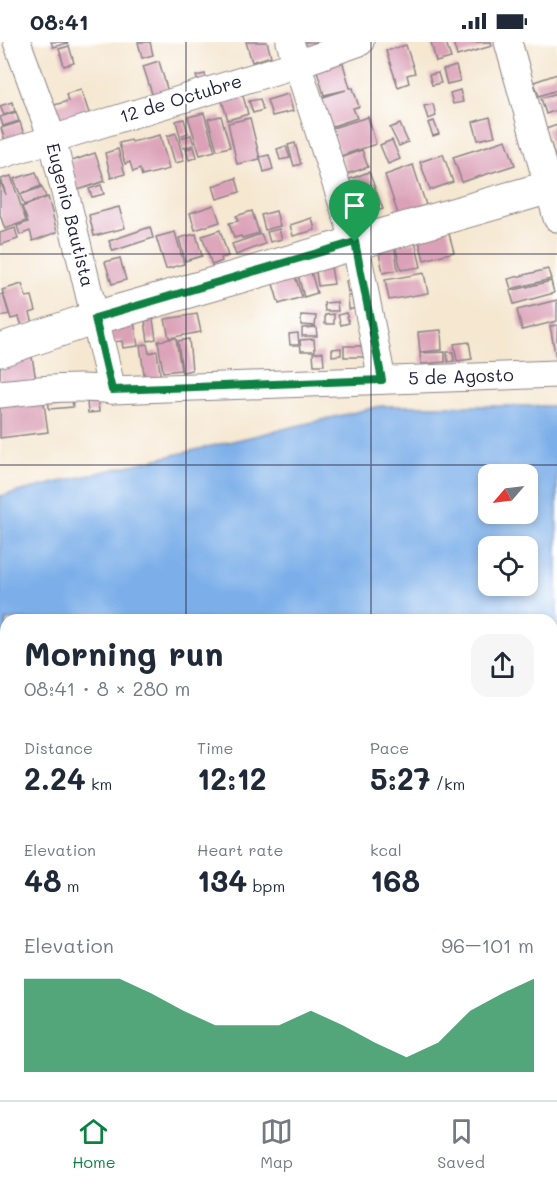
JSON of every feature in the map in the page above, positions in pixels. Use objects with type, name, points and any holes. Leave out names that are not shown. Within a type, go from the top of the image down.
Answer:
[{"type":"main road","points":[[0,350],[95,318],[355,242],[554,197]]},
{"type":"street","name":"Eugenio Bautista","points":[[17,42],[52,138],[112,390]]},
{"type":"street","name":"12 de Octubre","points":[[0,155],[294,53],[360,42]]},
{"type":"street","points":[[508,42],[554,197]]},
{"type":"street","points":[[294,53],[355,242],[382,380]]},
{"type":"street","name":"5 de Agosto","points":[[0,394],[49,389],[112,390],[557,374]]},
{"type":"water","points":[[381,406],[557,406],[557,614],[0,614],[0,496]]},
{"type":"building","points":[[51,42],[68,42],[68,43],[53,47]]},
{"type":"building","points":[[138,42],[150,42],[153,55],[142,58]]},
{"type":"building","points":[[246,42],[267,42],[271,56],[252,62]]},
{"type":"building","points":[[302,42],[336,42],[305,52]]},
{"type":"building","points":[[431,42],[446,42],[451,58],[436,62]]},
{"type":"building","points":[[453,42],[491,42],[492,46],[457,56]]},
{"type":"building","points":[[406,45],[415,73],[407,75],[409,83],[398,87],[386,51]]},
{"type":"building","points":[[69,46],[74,63],[64,66],[59,49]]},
{"type":"building","points":[[342,60],[350,88],[353,88],[359,107],[353,108],[357,118],[330,127],[320,98],[346,90],[324,95],[316,67]]},
{"type":"building","points":[[159,61],[168,92],[153,97],[143,66]]},
{"type":"building","points":[[456,66],[460,81],[447,84],[443,70]]},
{"type":"building","points":[[438,73],[441,83],[432,85],[429,75]]},
{"type":"building","points":[[205,74],[208,84],[199,86],[196,76]]},
{"type":"building","points":[[557,74],[557,90],[539,96],[534,82]]},
{"type":"building","points":[[81,89],[92,122],[61,133],[51,106],[68,101],[66,94]]},
{"type":"building","points":[[460,90],[463,102],[453,104],[450,93]]},
{"type":"building","points":[[242,92],[248,114],[228,120],[221,98]]},
{"type":"building","points":[[557,93],[557,110],[546,114],[541,98]]},
{"type":"building","points":[[288,94],[293,111],[272,116],[267,100]]},
{"type":"building","points":[[260,99],[263,110],[253,113],[249,101]]},
{"type":"building","points":[[12,102],[15,111],[4,115],[0,106]]},
{"type":"building","points":[[433,104],[436,116],[428,119],[424,106]]},
{"type":"building","points":[[16,112],[19,121],[3,126],[0,117]]},
{"type":"building","points":[[204,113],[215,151],[200,155],[188,117]]},
{"type":"building","points":[[221,116],[230,147],[217,150],[208,119]]},
{"type":"building","points":[[368,117],[376,144],[341,156],[332,128]]},
{"type":"building","points":[[490,117],[495,136],[478,140],[473,122]]},
{"type":"building","points":[[250,118],[260,159],[237,164],[228,123]]},
{"type":"building","points":[[184,119],[188,133],[180,136],[176,121]]},
{"type":"building","points":[[434,121],[439,134],[433,136],[428,123]]},
{"type":"building","points":[[20,122],[25,138],[6,144],[1,128]]},
{"type":"building","points":[[400,124],[408,142],[399,146],[390,128]]},
{"type":"building","points":[[557,125],[557,156],[555,157],[546,129]]},
{"type":"building","points":[[176,133],[184,161],[175,163],[167,136]]},
{"type":"building","points":[[160,135],[169,169],[142,176],[140,169],[133,172],[130,162],[125,164],[119,143]]},
{"type":"building","points":[[191,135],[194,145],[183,148],[180,138]]},
{"type":"building","points":[[392,140],[400,159],[388,164],[380,145]]},
{"type":"building","points":[[506,140],[515,165],[462,182],[453,157]]},
{"type":"building","points":[[295,143],[301,164],[294,166],[288,145]]},
{"type":"building","points":[[286,146],[290,158],[280,160],[277,149]]},
{"type":"building","points":[[194,147],[197,157],[189,160],[186,149]]},
{"type":"building","points":[[118,149],[125,174],[111,178],[105,153]]},
{"type":"building","points":[[362,150],[368,167],[347,174],[342,157]]},
{"type":"building","points":[[95,153],[105,181],[78,190],[69,162]]},
{"type":"building","points":[[443,154],[453,182],[430,190],[420,162]]},
{"type":"building","points":[[269,155],[273,169],[264,172],[260,157]]},
{"type":"building","points":[[413,165],[426,205],[398,214],[385,175]]},
{"type":"building","points":[[36,172],[41,186],[20,194],[14,179]]},
{"type":"building","points":[[369,172],[383,209],[360,217],[347,180]]},
{"type":"building","points":[[11,176],[26,221],[5,229],[0,215],[0,181],[6,195],[1,179]]},
{"type":"building","points":[[236,178],[240,192],[217,199],[213,186]]},
{"type":"building","points":[[101,185],[104,194],[92,197],[89,189]]},
{"type":"building","points":[[42,187],[46,197],[24,205],[20,195]]},
{"type":"building","points":[[48,197],[57,232],[33,241],[30,231],[20,235],[17,226],[28,222],[22,207]]},
{"type":"building","points":[[214,205],[220,222],[195,230],[190,213]]},
{"type":"building","points":[[119,207],[125,228],[94,236],[89,215]]},
{"type":"building","points":[[252,211],[259,233],[234,238],[229,223],[238,221],[236,216]]},
{"type":"building","points":[[276,211],[280,226],[265,230],[261,215]]},
{"type":"building","points":[[373,215],[376,224],[363,228],[360,219]]},
{"type":"building","points":[[312,218],[315,230],[293,236],[290,225]]},
{"type":"building","points":[[446,223],[454,252],[424,260],[416,230]]},
{"type":"building","points":[[150,227],[153,238],[113,251],[109,241]]},
{"type":"building","points":[[15,228],[18,239],[0,245],[0,233]]},
{"type":"building","points":[[279,229],[282,239],[270,242],[267,232]]},
{"type":"building","points":[[220,230],[228,256],[212,265],[202,236]]},
{"type":"building","points":[[175,232],[184,264],[166,269],[156,237]]},
{"type":"building","points":[[196,234],[202,256],[185,261],[179,238]]},
{"type":"building","points":[[261,234],[265,244],[236,255],[232,244]]},
{"type":"building","points":[[415,241],[421,267],[401,270],[395,245]]},
{"type":"building","points":[[394,244],[398,270],[383,273],[378,247]]},
{"type":"building","points":[[120,258],[126,280],[112,284],[105,262]]},
{"type":"building","points":[[330,261],[334,284],[318,286],[315,264]]},
{"type":"building","points":[[292,267],[302,297],[279,304],[270,274]]},
{"type":"building","points":[[548,269],[551,279],[511,289],[508,279]]},
{"type":"building","points":[[311,272],[317,293],[304,297],[298,276]]},
{"type":"building","points":[[424,273],[428,293],[389,300],[385,280]]},
{"type":"building","points":[[357,279],[359,290],[348,292],[346,281]]},
{"type":"building","points":[[551,281],[554,293],[514,304],[510,291]]},
{"type":"building","points":[[22,284],[26,297],[32,296],[36,311],[30,313],[33,323],[22,326],[19,317],[11,319],[2,290]]},
{"type":"building","points":[[3,294],[9,314],[0,317],[0,295]]},
{"type":"building","points":[[348,296],[358,296],[359,309],[349,309]]},
{"type":"building","points":[[557,300],[557,321],[522,330],[517,310]]},
{"type":"building","points":[[337,302],[338,311],[325,311],[324,303]]},
{"type":"building","points":[[346,313],[349,323],[341,325],[338,315]]},
{"type":"building","points":[[197,314],[201,332],[169,338],[165,319]]},
{"type":"building","points":[[334,314],[334,324],[325,324],[325,315]]},
{"type":"building","points":[[133,315],[138,346],[123,348],[122,341],[113,342],[109,318]]},
{"type":"building","points":[[301,315],[316,316],[315,326],[301,325]]},
{"type":"building","points":[[153,319],[156,339],[148,341],[145,321]]},
{"type":"building","points":[[557,325],[557,359],[556,359],[550,326]]},
{"type":"building","points":[[316,327],[317,336],[302,336],[302,328]]},
{"type":"building","points":[[441,330],[442,350],[420,352],[418,332]]},
{"type":"building","points":[[298,333],[299,345],[290,345],[289,334]]},
{"type":"building","points":[[176,338],[181,370],[163,372],[158,341]]},
{"type":"building","points":[[189,339],[192,370],[182,372],[178,341]]},
{"type":"building","points":[[314,339],[315,351],[301,351],[300,340]]},
{"type":"building","points":[[469,342],[472,359],[457,361],[454,344]]},
{"type":"building","points":[[147,344],[149,353],[157,351],[161,379],[145,381],[140,345]]},
{"type":"building","points":[[344,346],[367,346],[366,357],[344,357]]},
{"type":"building","points":[[341,348],[341,355],[332,356],[332,349]]},
{"type":"building","points":[[323,352],[324,365],[314,365],[313,353]]},
{"type":"building","points":[[445,352],[445,362],[421,364],[420,353]]},
{"type":"building","points":[[447,352],[453,352],[454,361],[448,362]]},
{"type":"building","points":[[32,357],[36,380],[0,387],[0,363]]},
{"type":"building","points":[[71,392],[73,407],[49,409],[48,394]]},
{"type":"building","points":[[43,396],[48,432],[0,438],[0,402]]},
{"type":"building","points":[[87,402],[98,402],[99,412],[88,413]]},
{"type":"route","points":[[355,242],[382,380],[112,390],[95,318],[355,242]]}]
